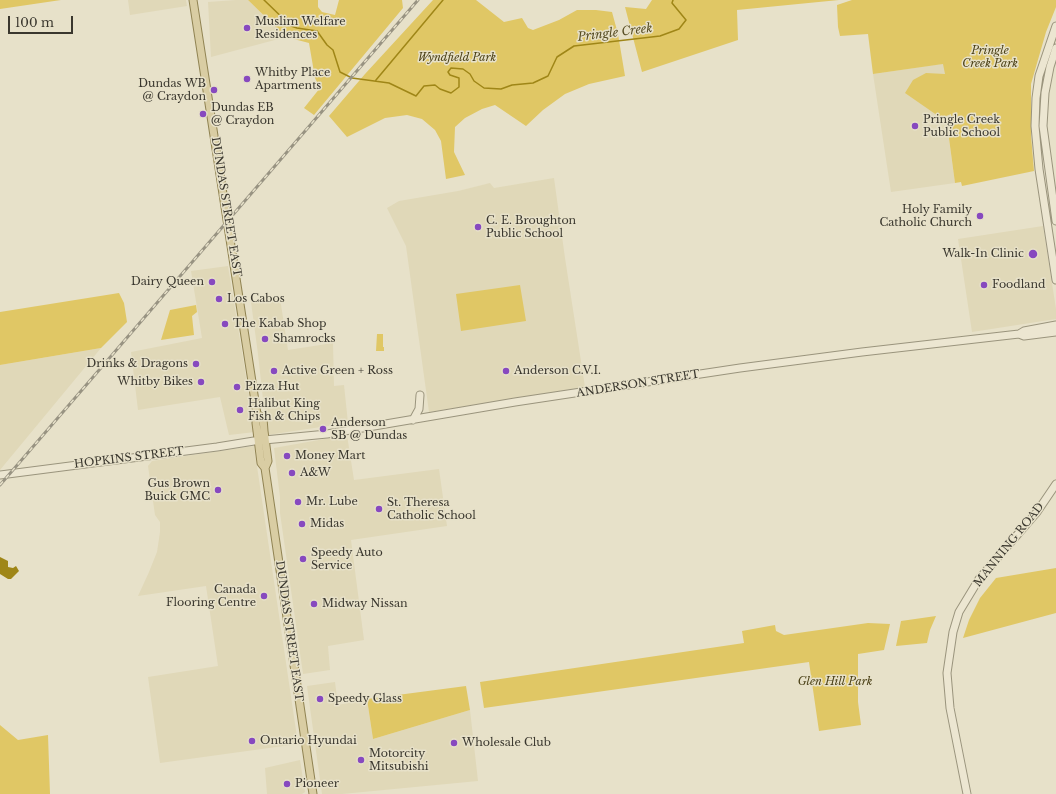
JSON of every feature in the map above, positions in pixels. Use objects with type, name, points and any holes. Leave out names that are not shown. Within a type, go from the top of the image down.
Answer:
[{"type":"main road","name":"DUNDAS STREET EAST","points":[[193,0],[257,414],[263,418],[261,462],[265,468],[313,794]]},
{"type":"main road","points":[[1056,26],[1039,76],[1036,98],[1035,126],[1039,169],[1056,280]]},
{"type":"main road","points":[[1056,48],[1050,67],[1045,93],[1043,126],[1056,221]]},
{"type":"main road","name":"ANDERSON STREET","points":[[262,441],[327,434],[515,402],[747,367],[1019,334],[1024,331],[1056,325]]},
{"type":"main road","name":"ANDERSON STREET","points":[[1019,334],[1024,336],[1056,332]]},
{"type":"main road","points":[[414,420],[419,409],[420,395]]},
{"type":"main road","name":"HOPKINS STREET","points":[[0,475],[262,441]]},
{"type":"main road","name":"MANNING ROAD","points":[[967,794],[950,708],[947,673],[953,632],[959,612],[979,578],[1037,512],[1056,484]]},
{"type":"shaded area","points":[[128,0],[186,0],[187,6],[130,15]]},
{"type":"shaded area","points":[[248,0],[286,37],[211,57],[208,2]]},
{"type":"shaded area","name":"Pringle Creek Public School","points":[[948,63],[951,121],[948,131],[955,183],[891,192],[873,74]]},
{"type":"shaded area","points":[[554,178],[585,387],[429,412],[406,246],[387,208],[399,201],[458,191],[490,183],[494,188]]},
{"type":"shaded area","points":[[1043,226],[1056,309],[1056,319],[972,332],[958,239]]},
{"type":"shaded area","points":[[228,266],[255,432],[229,435],[220,397],[138,410],[131,352],[202,338],[191,271]]},
{"type":"shaded area","points":[[280,298],[288,350],[333,343],[334,386],[344,385],[348,423],[267,435],[251,302]]},
{"type":"shaded area","points":[[101,348],[0,470],[0,365]]},
{"type":"shaded area","points":[[347,435],[354,480],[439,469],[447,526],[351,540],[364,640],[328,646],[330,670],[303,674],[280,513],[280,497],[274,448]]},
{"type":"shaded area","points":[[254,446],[298,744],[160,763],[148,677],[218,666],[206,586],[138,596],[157,552],[160,532],[160,522],[155,515],[148,466],[152,461]]},
{"type":"shaded area","points":[[0,557],[8,561],[8,567],[13,568],[16,566],[19,571],[11,579],[8,579],[0,574]]},
{"type":"shaded area","points":[[335,682],[338,705],[367,699],[373,739],[470,710],[478,781],[342,794],[322,794],[307,686]]},
{"type":"shaded area","points":[[300,760],[305,792],[302,794],[267,794],[265,768]]},
{"type":"green space","points":[[0,0],[61,0],[0,9]]},
{"type":"green space","points":[[248,0],[318,0],[318,7],[322,12],[335,15],[339,0],[402,0],[403,8],[314,115],[304,108],[320,88],[315,78],[309,43],[286,37]]},
{"type":"green space","name":"Wyndfield Park","points":[[433,0],[476,0],[504,22],[522,18],[528,28],[533,30],[559,20],[577,10],[612,12],[618,34],[625,76],[589,84],[565,94],[543,110],[526,126],[495,105],[482,109],[465,118],[455,127],[454,152],[465,175],[446,179],[441,141],[435,130],[422,119],[407,115],[385,118],[347,137],[329,116],[365,74]]},
{"type":"green space","points":[[652,0],[839,0],[737,10],[738,40],[642,72],[625,7],[646,9]]},
{"type":"green space","name":"Pringle Creek Park","points":[[852,0],[1056,0],[1056,7],[1046,32],[1031,84],[1031,136],[1034,171],[962,186],[961,182],[955,183],[948,131],[951,121],[951,114],[941,118],[905,93],[913,80],[926,73],[945,74],[943,64],[873,74],[868,34],[840,36],[837,5]]},
{"type":"green space","points":[[520,285],[526,321],[461,331],[456,294]]},
{"type":"green space","points":[[119,293],[124,303],[127,322],[101,348],[0,365],[0,312]]},
{"type":"green space","points":[[196,305],[197,312],[192,316],[194,335],[161,340],[170,310]]},
{"type":"green space","points":[[377,334],[383,334],[384,351],[376,351]]},
{"type":"green space","points":[[1056,568],[1056,613],[963,638],[969,620],[980,598],[996,578]]},
{"type":"green space","points":[[936,616],[930,630],[927,643],[896,646],[901,621]]},
{"type":"green space","name":"Glen Hill Park","points":[[868,623],[890,624],[884,650],[858,654],[858,702],[861,725],[819,731],[809,662],[484,708],[480,682],[744,643],[742,631],[775,625],[776,631],[784,635]]},
{"type":"green space","points":[[466,686],[470,710],[373,739],[367,699]]},
{"type":"green space","points":[[0,725],[18,740],[48,735],[50,794],[0,794]]},
{"type":"waterway","name":"Pringle Creek","points":[[264,0],[291,26],[317,31],[327,45],[333,50],[340,72],[352,78],[389,83],[416,96],[424,86],[435,85],[440,89],[451,93],[459,87],[459,78],[450,75],[448,72],[451,68],[463,69],[470,74],[474,81],[484,88],[501,89],[512,85],[533,83],[548,76],[557,57],[574,46],[660,36],[679,29],[686,20],[672,3],[673,0]]},
{"type":"waterway","points":[[376,80],[443,0]]},
{"type":"railway","points":[[0,485],[418,0]]},
{"type":"place","name":"Muslim Welfare Residences","points":[[247,28]]},
{"type":"place","name":"Whitby Place Apartments","points":[[247,79]]},
{"type":"place","name":"Dundas WB @ Craydon","points":[[214,90]]},
{"type":"place","name":"Dundas EB @ Craydon","points":[[203,114]]},
{"type":"place","name":"Pringle Creek Public School","points":[[915,126]]},
{"type":"place","name":"Holy Family Catholic Church","points":[[980,216]]},
{"type":"place","name":"C. E. Broughton Public School","points":[[478,227]]},
{"type":"place","name":"Walk-In Clinic","points":[[1033,254]]},
{"type":"place","name":"Dairy Queen","points":[[212,282]]},
{"type":"place","name":"Foodland","points":[[984,285]]},
{"type":"place","name":"Los Cabos","points":[[219,299]]},
{"type":"place","name":"The Kabab Shop","points":[[225,324]]},
{"type":"place","name":"Shamrocks","points":[[265,339]]},
{"type":"place","name":"Drinks & Dragons","points":[[196,364]]},
{"type":"place","name":"Active Green + Ross","points":[[274,371]]},
{"type":"place","name":"Anderson C.V.I.","points":[[506,371]]},
{"type":"place","name":"Whitby Bikes","points":[[201,382]]},
{"type":"place","name":"Pizza Hut","points":[[237,387]]},
{"type":"place","name":"Halibut King Fish & Chips","points":[[240,410]]},
{"type":"place","name":"Anderson SB @ Dundas","points":[[323,429]]},
{"type":"place","name":"Money Mart","points":[[287,456]]},
{"type":"place","name":"A&W","points":[[292,473]]},
{"type":"place","name":"Gus Brown Buick GMC","points":[[218,490]]},
{"type":"place","name":"Mr. Lube","points":[[298,502]]},
{"type":"place","name":"St. Theresa Catholic School","points":[[379,509]]},
{"type":"place","name":"Midas","points":[[302,524]]},
{"type":"place","name":"Speedy Auto Service","points":[[303,559]]},
{"type":"place","name":"Canada Flooring Centre","points":[[264,596]]},
{"type":"place","name":"Midway Nissan","points":[[314,604]]},
{"type":"place","name":"Speedy Glass","points":[[320,699]]},
{"type":"place","name":"Ontario Hyundai","points":[[252,741]]},
{"type":"place","name":"Wholesale Club","points":[[454,743]]},
{"type":"place","name":"Motorcity Mitsubishi","points":[[361,760]]},
{"type":"place","name":"Pioneer","points":[[287,784]]}]
